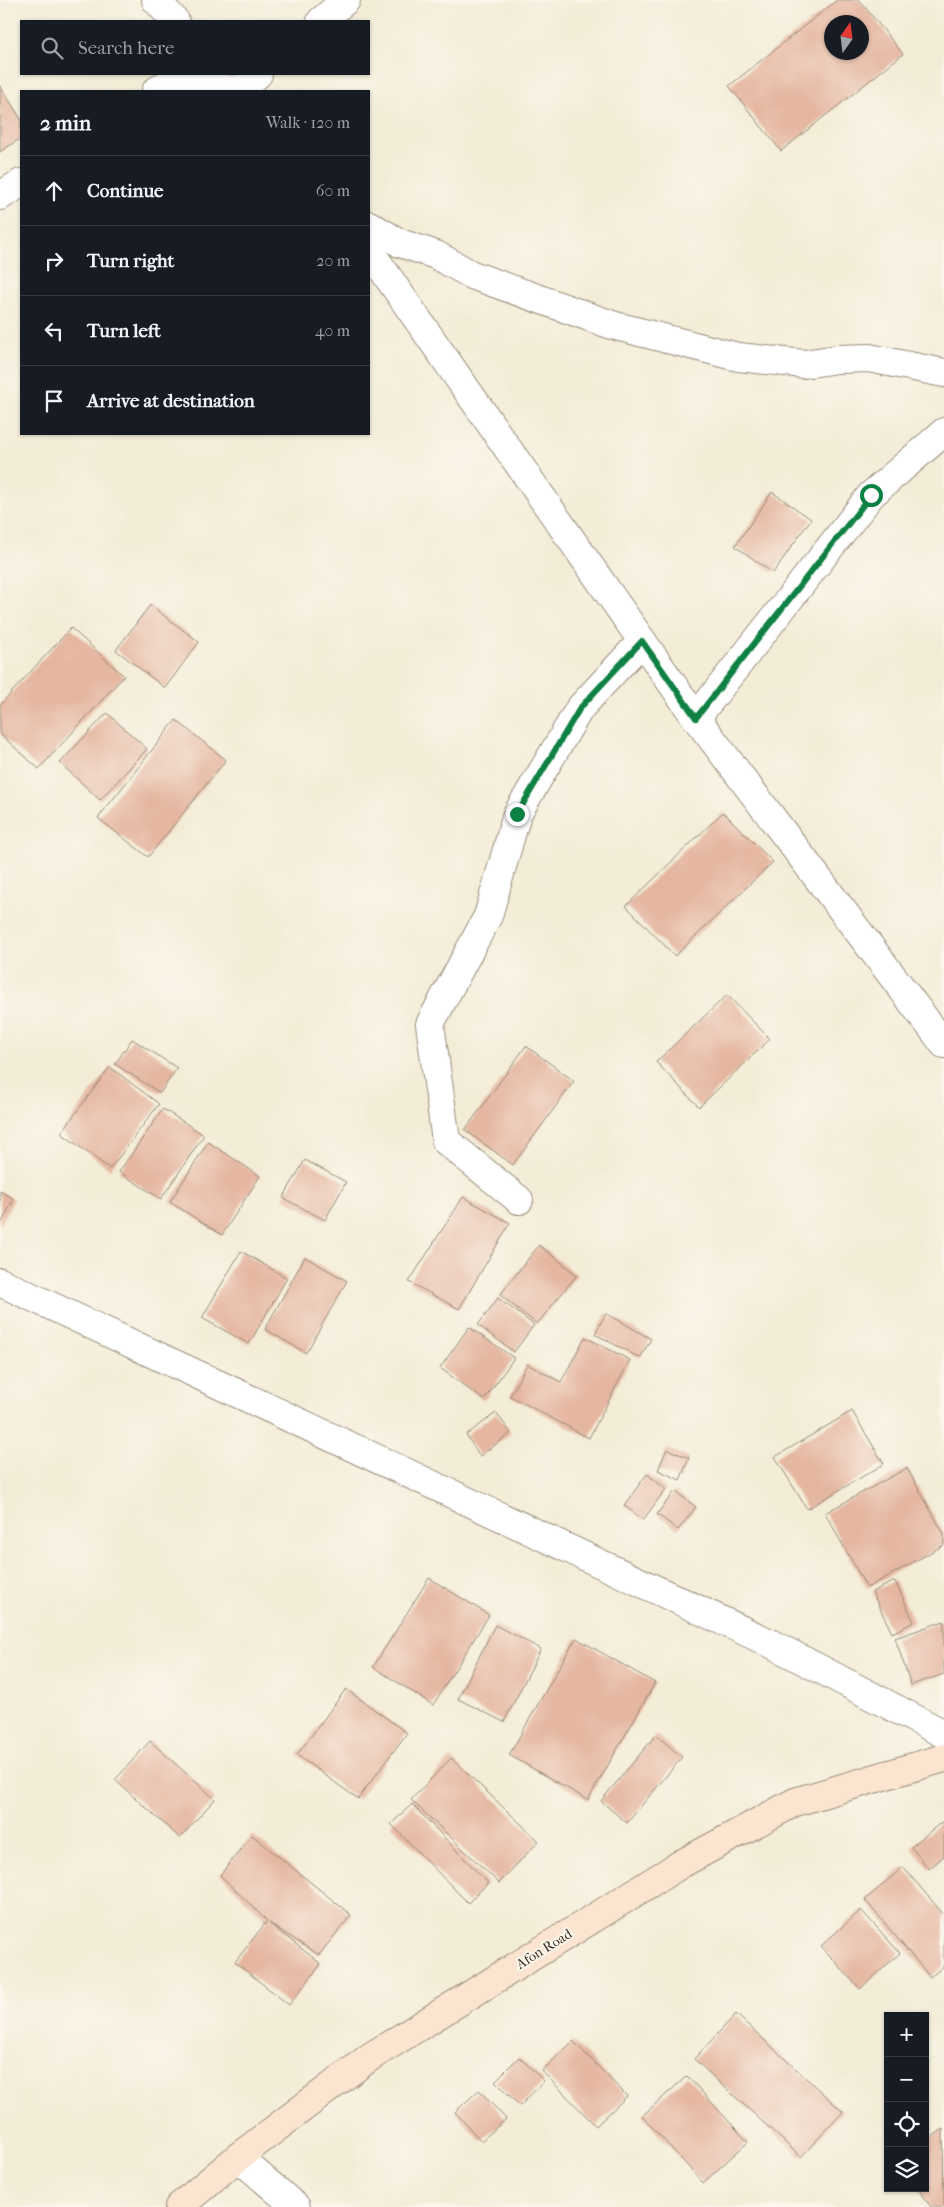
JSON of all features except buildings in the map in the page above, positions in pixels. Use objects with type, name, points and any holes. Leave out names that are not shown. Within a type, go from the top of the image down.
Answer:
[{"type":"main road","name":"Afon Road","points":[[179,2207],[238,2157],[370,2057],[681,1864],[794,1802],[944,1758]]},
{"type":"street","points":[[156,0],[174,20]]},
{"type":"street","points":[[322,20],[346,0]]},
{"type":"street","points":[[158,90],[170,82],[240,82]]},
{"type":"street","points":[[0,196],[20,184]]},
{"type":"street","points":[[370,226],[400,243],[436,255],[472,275],[612,326],[738,358],[804,364],[837,359],[869,358],[944,373]]},
{"type":"street","points":[[370,251],[696,718],[944,1044]]},
{"type":"street","points":[[696,718],[871,495],[944,432]]},
{"type":"street","points":[[519,1200],[446,1141],[430,1024],[488,916],[517,814],[580,708],[642,641]]},
{"type":"street","points":[[0,1282],[774,1645],[944,1734]]},
{"type":"street","points":[[238,2157],[296,2207]]},
{"type":"route","points":[[517,814],[580,708],[642,641],[696,718],[871,495]]}]
